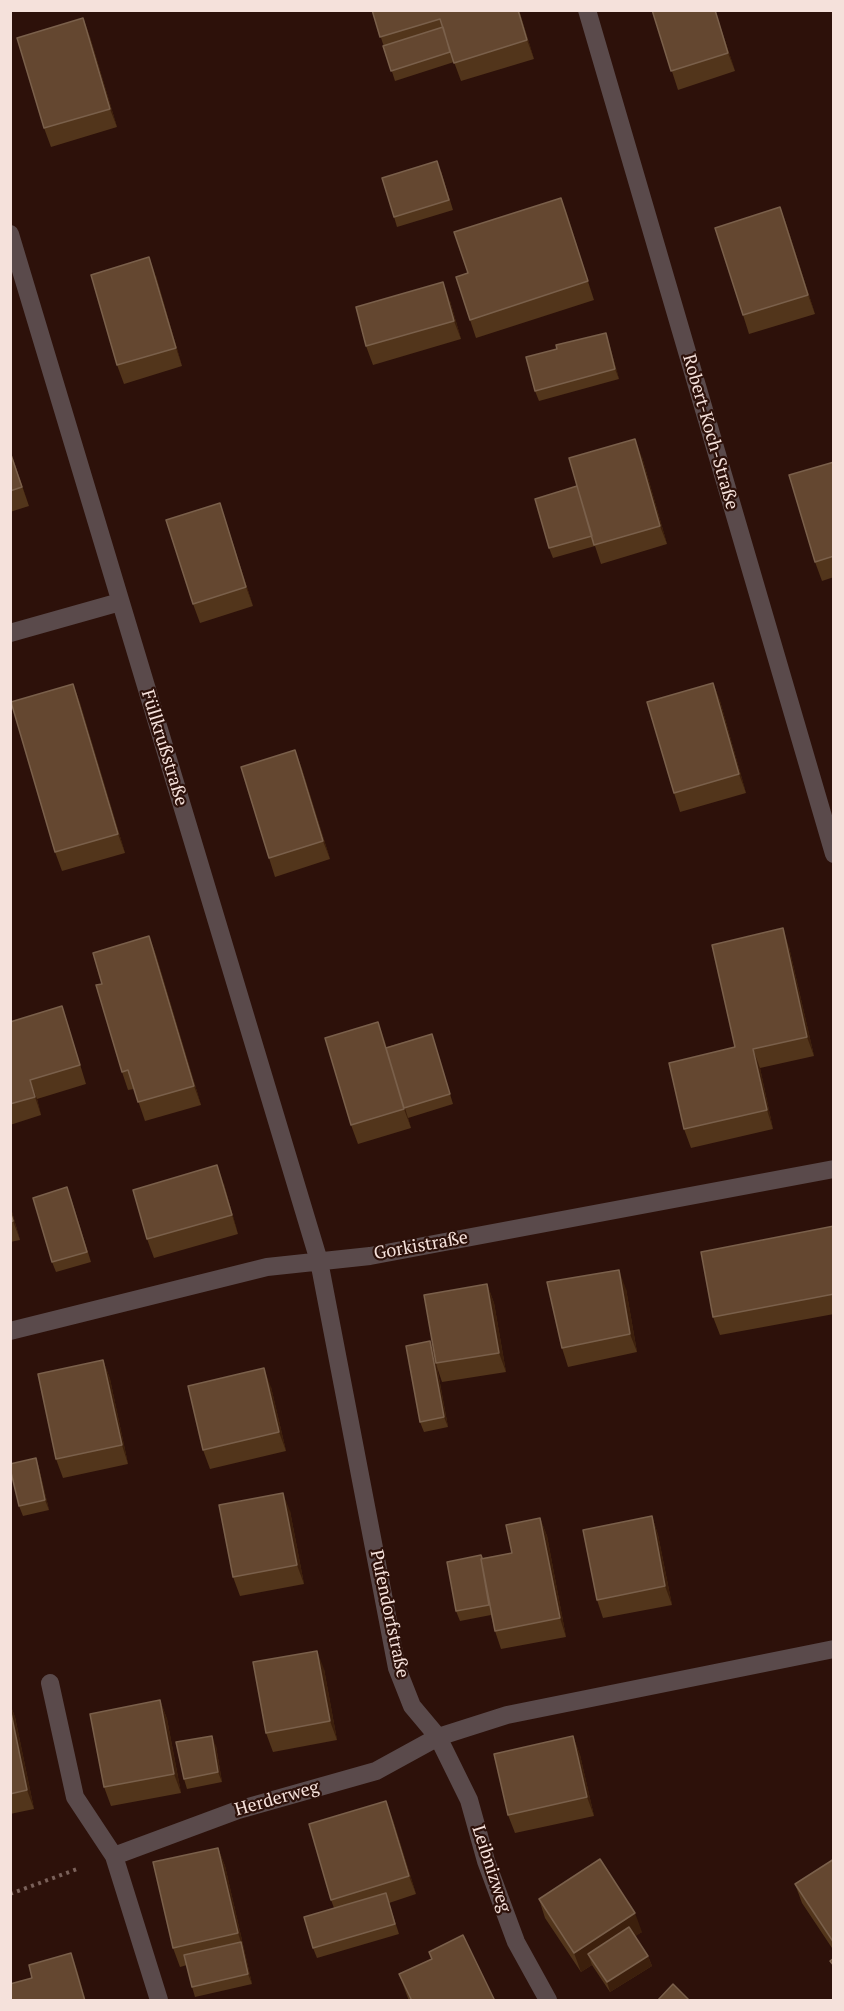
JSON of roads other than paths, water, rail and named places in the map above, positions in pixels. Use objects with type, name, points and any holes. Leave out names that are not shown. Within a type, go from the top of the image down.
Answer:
[{"type":"street","name":"Robert-Koch-Straße","points":[[587,10],[834,854]]},
{"type":"street","name":"Füllkrußstraße","points":[[10,234],[319,1261]]},
{"type":"street","points":[[10,633],[120,602]]},
{"type":"street","name":"Gorkistraße","points":[[10,1331],[267,1267],[370,1256],[834,1168]]},
{"type":"street","name":"Pufendorfstraße","points":[[319,1261],[397,1668],[412,1706],[438,1737]]},
{"type":"street","points":[[438,1737],[507,1715],[832,1653]]},
{"type":"street","points":[[50,1683],[75,1797],[114,1856],[159,2001]]},
{"type":"street","name":"Herderweg","points":[[114,1856],[238,1810],[376,1771],[438,1737]]},
{"type":"street","name":"Leibnizweg","points":[[438,1737],[470,1800],[486,1861],[516,1942],[548,2001]]}]
